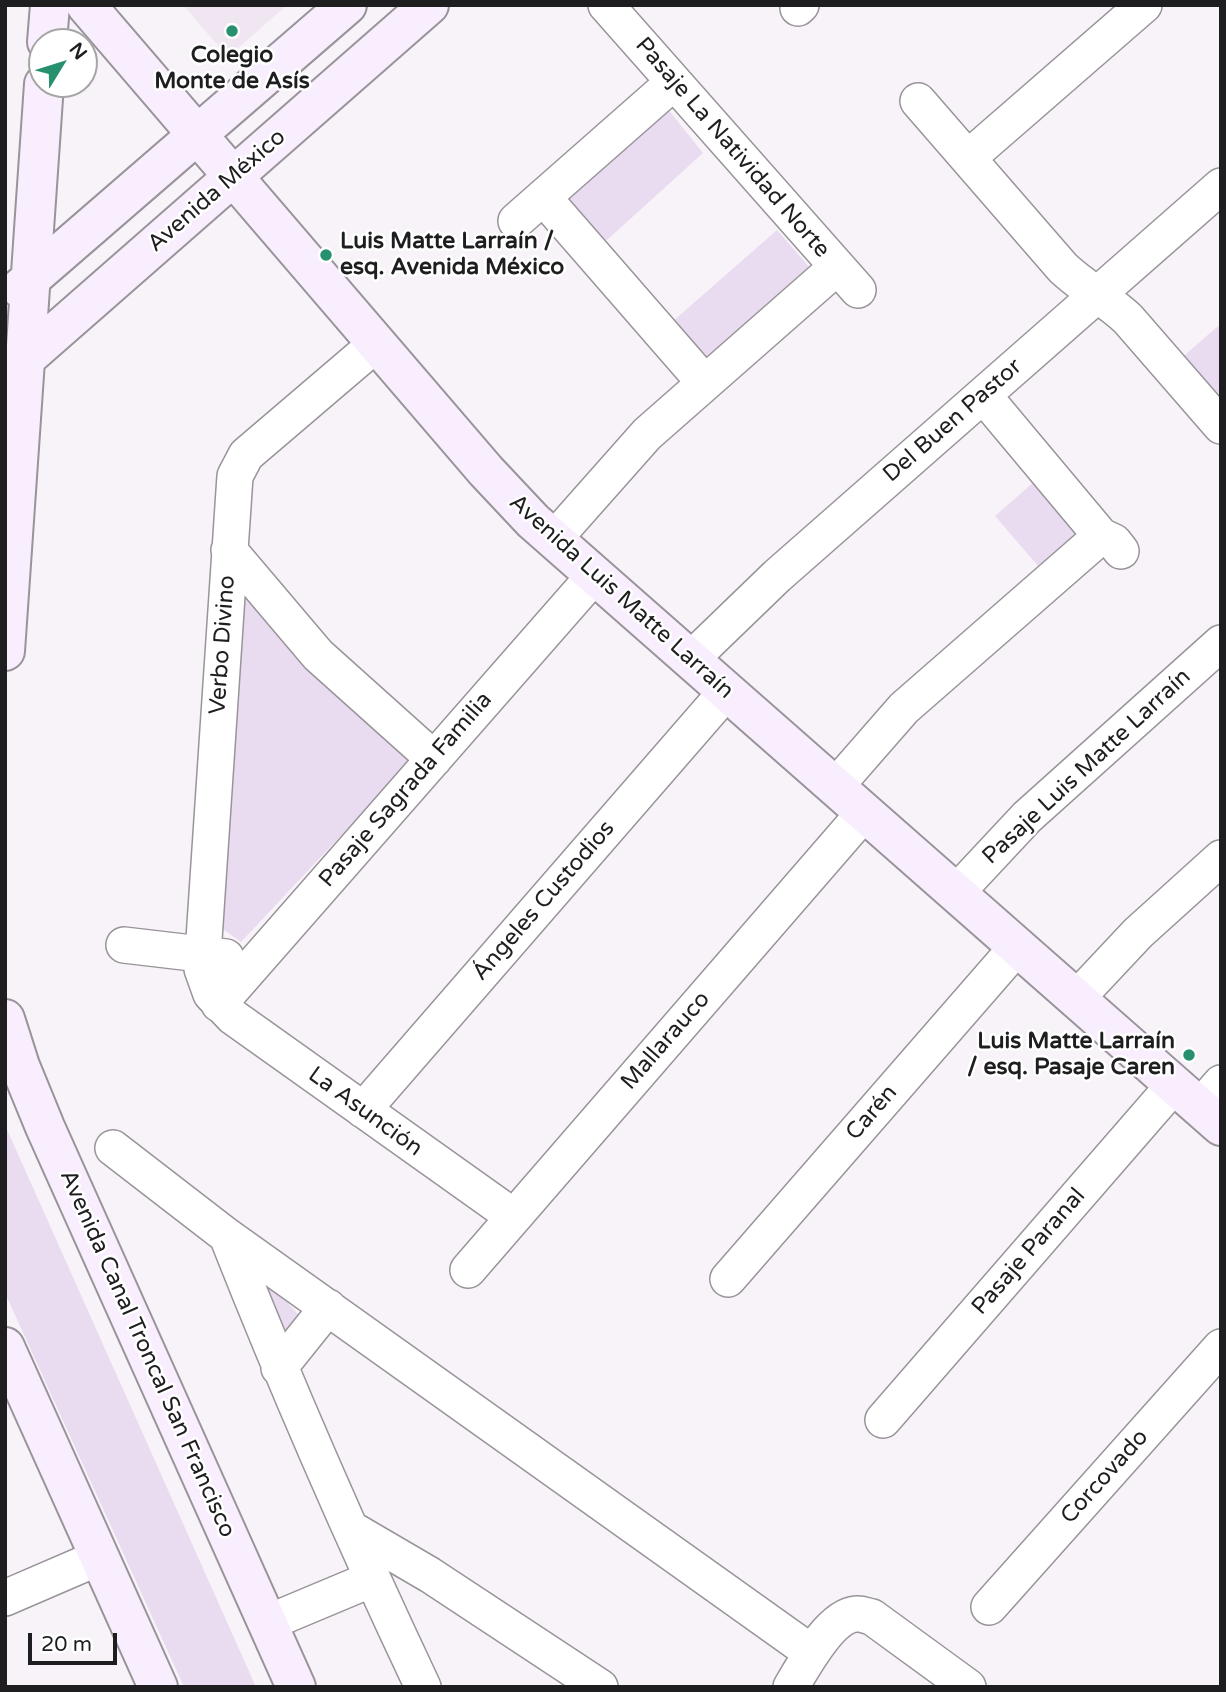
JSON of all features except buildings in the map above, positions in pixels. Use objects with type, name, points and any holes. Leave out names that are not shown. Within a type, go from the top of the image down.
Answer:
[{"type":"street","points":[[48,28],[50,5]]},
{"type":"street","name":"Avenida Luis Matte Larraín","points":[[86,5],[100,43],[198,135],[486,471],[554,539],[1076,999],[1204,1100]]},
{"type":"street","points":[[19,290],[347,5]]},
{"type":"street","name":"Avenida México","points":[[16,366],[429,5]]},
{"type":"street","name":"Pasaje La Natividad Norte","points":[[606,5],[847,279],[704,383]]},
{"type":"street","points":[[968,158],[1144,5]]},
{"type":"street","points":[[516,220],[674,82]]},
{"type":"street","points":[[5,651],[19,290],[42,98]]},
{"type":"street","points":[[918,101],[1063,268],[1128,319],[1221,426]]},
{"type":"street","name":"Del Buen Pastor","points":[[690,660],[778,576],[1221,187]]},
{"type":"street","points":[[543,197],[704,383],[647,433],[554,539]]},
{"type":"street","name":"Verbo Divino","points":[[219,1004],[205,982],[202,954],[235,476],[246,455],[376,344]]},
{"type":"street","points":[[835,788],[904,708],[1111,543],[983,395]]},
{"type":"street","points":[[229,550],[318,654],[434,759]]},
{"type":"street","name":"Pasaje Sagrada Familia","points":[[219,1004],[594,576]]},
{"type":"street","name":"Pasaje Luis Matte Larraín","points":[[956,893],[1037,808],[1221,643]]},
{"type":"street","name":"Ángeles Custodios","points":[[363,1110],[726,692]]},
{"type":"street","name":"Mallarauco","points":[[468,1270],[864,813]]},
{"type":"street","points":[[1076,999],[1138,933],[1221,858]]},
{"type":"street","points":[[124,945],[257,961]]},
{"type":"street","name":"Carén","points":[[727,1279],[1017,947]]},
{"type":"street","name":"La Asunción","points":[[219,1004],[233,1017],[514,1217]]},
{"type":"street","name":"Avenida Canal Troncal San Francisco","points":[[5,1019],[20,1066],[45,1127],[296,1687]]},
{"type":"street","name":"Pasaje Paranal","points":[[883,1420],[1204,1100]]},
{"type":"street","points":[[113,1148],[227,1236],[812,1653]]},
{"type":"street","points":[[227,1236],[279,1368],[423,1687]]},
{"type":"street","points":[[279,1368],[328,1307]]},
{"type":"street","points":[[5,1347],[158,1687]]},
{"type":"street","name":"Corcovado","points":[[989,1607],[1221,1347]]},
{"type":"street","points":[[353,1530],[430,1575],[600,1687]]},
{"type":"street","points":[[5,1598],[100,1557]]},
{"type":"street","points":[[267,1623],[430,1575]]},
{"type":"street","points":[[791,1687],[812,1653],[838,1621],[855,1614],[872,1617],[968,1687]]},
{"type":"shaded area","name":"Colegio Monte de Asís","points":[[183,5],[287,5],[228,57]]},
{"type":"shaded area","points":[[667,108],[703,153],[597,249],[556,204]]},
{"type":"shaded area","points":[[777,230],[811,269],[706,361],[672,322]]},
{"type":"shaded area","points":[[1218,326],[1221,330],[1221,409],[1178,361]]},
{"type":"shaded area","points":[[1035,481],[1079,532],[1039,567],[995,516]]},
{"type":"shaded area","points":[[245,592],[412,760],[241,942],[220,927]]},
{"type":"shaded area","points":[[5,1125],[256,1687],[184,1687],[5,1293]]},
{"type":"shaded area","points":[[251,1275],[277,1291],[304,1321],[277,1345]]},
{"type":"place","name":"Colegio Monte de Asís","points":[[232,31]]},
{"type":"place","name":"Luis Matte Larraín / esq. Avenida México","points":[[326,255]]},
{"type":"place","name":"Luis Matte Larraín / esq. Pasaje Caren","points":[[1189,1055]]}]
